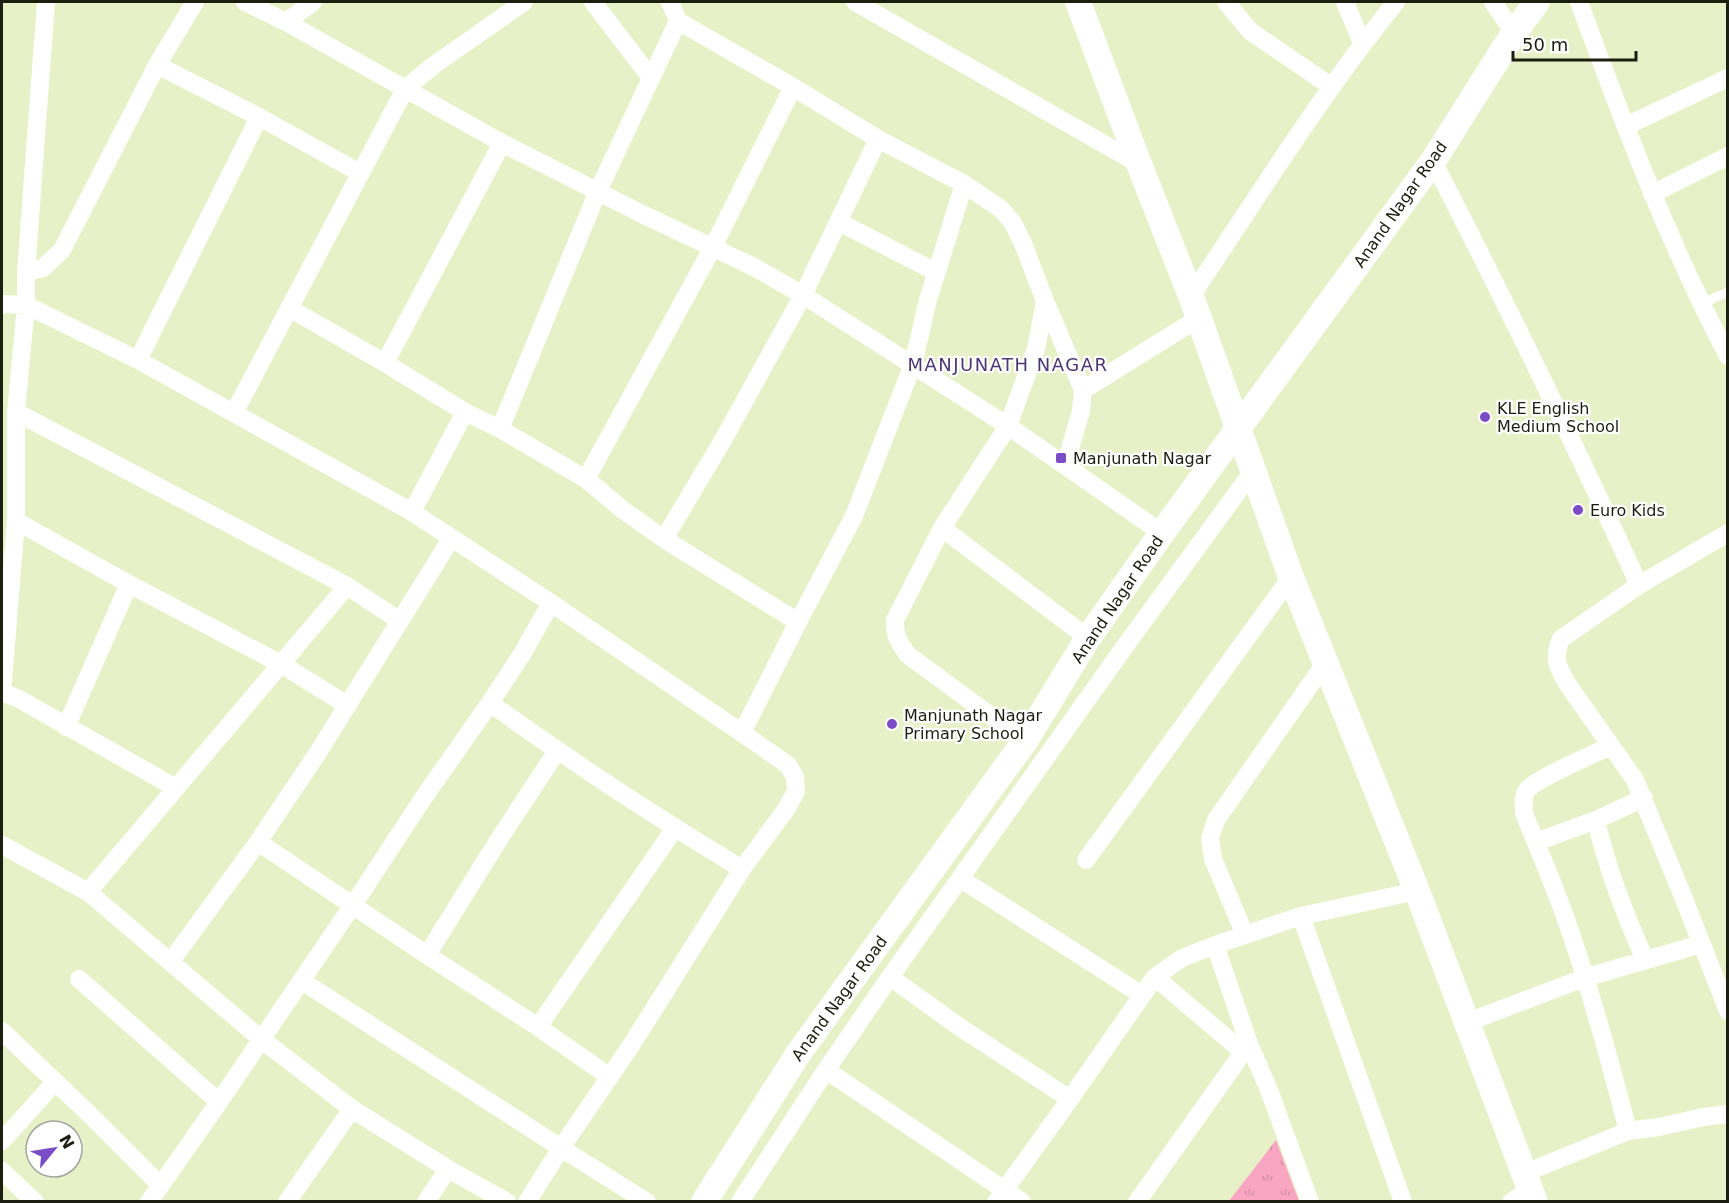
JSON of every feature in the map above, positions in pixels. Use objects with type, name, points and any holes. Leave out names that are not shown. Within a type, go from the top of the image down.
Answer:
[{"type":"street","points":[[46,2],[26,272],[26,305],[16,412],[16,521],[2,693],[20,699],[176,788]]},
{"type":"street","points":[[26,272],[43,268],[62,250],[157,65],[195,2]]},
{"type":"street","points":[[245,2],[286,22],[502,143],[644,215],[754,267],[803,295],[1008,426],[1162,533]]},
{"type":"street","points":[[286,22],[312,2]]},
{"type":"street","points":[[234,413],[405,89],[434,65],[524,2]]},
{"type":"street","points":[[592,2],[651,78]]},
{"type":"street","points":[[670,2],[678,21],[878,139],[964,184],[1001,209],[1013,222],[1083,390],[1081,411],[1065,466]]},
{"type":"street","points":[[855,2],[1139,164]]},
{"type":"street","points":[[1078,2],[1195,307],[1291,577],[1418,891],[1468,1022],[1526,1191],[1628,1131],[1728,1114]]},
{"type":"street","points":[[1226,2],[1250,31],[1332,87]]},
{"type":"street","points":[[1345,2],[1362,44]]},
{"type":"street","points":[[1083,390],[1195,307],[1332,87],[1362,44],[1396,2]]},
{"type":"street","points":[[1493,2],[1514,33]]},
{"type":"street","name":"Anand Nagar Road","points":[[704,1202],[798,1054],[1025,741],[1089,638],[1162,533],[1433,161],[1514,33],[1537,2]]},
{"type":"street","points":[[1579,2],[1652,194],[1700,304],[1728,356]]},
{"type":"street","points":[[500,429],[598,191],[678,21]]},
{"type":"street","points":[[157,65],[259,117],[360,173]]},
{"type":"street","points":[[1626,126],[1728,78]]},
{"type":"street","points":[[585,479],[712,248],[793,87]]},
{"type":"street","points":[[138,360],[259,117]]},
{"type":"street","points":[[664,539],[723,440],[803,295],[878,139]]},
{"type":"street","points":[[385,363],[502,143]]},
{"type":"street","points":[[1652,194],[1728,156]]},
{"type":"street","points":[[1433,161],[1520,331],[1639,585]]},
{"type":"street","points":[[742,733],[854,516],[913,364],[936,272],[964,184]]},
{"type":"street","points":[[839,222],[936,272]]},
{"type":"street","points":[[1025,741],[908,655],[899,644],[894,632],[895,620],[942,528],[1008,426],[1036,349],[1045,301]]},
{"type":"street","points":[[2,304],[26,305],[138,360],[412,512],[551,603],[788,765],[795,777],[796,791],[787,808],[742,869],[610,1077],[527,1202]]},
{"type":"street","points":[[289,308],[465,412],[500,429],[585,479],[664,539],[798,622]]},
{"type":"street","points":[[16,412],[347,586],[400,621]]},
{"type":"street","points":[[412,512],[465,412]]},
{"type":"street","points":[[740,1202],[890,977],[1252,471]]},
{"type":"street","points":[[16,521],[281,664],[347,705]]},
{"type":"street","points":[[942,528],[1089,638]]},
{"type":"street","points":[[1728,533],[1639,585],[1560,639],[1556,652],[1558,666],[1566,682],[1635,780],[1644,798],[1728,1011]]},
{"type":"street","points":[[171,961],[258,842],[317,754],[451,539]]},
{"type":"street","points":[[1086,860],[1291,577]]},
{"type":"street","points":[[66,727],[129,584]]},
{"type":"street","points":[[88,891],[347,586]]},
{"type":"street","points":[[149,1202],[490,703],[522,654],[551,603]]},
{"type":"street","points":[[1245,935],[1213,860],[1210,838],[1216,820],[1326,662]]},
{"type":"street","points":[[490,703],[557,751],[742,869]]},
{"type":"street","points":[[1611,746],[1541,780],[1528,789],[1523,799],[1524,813],[1563,912],[1610,1060],[1628,1131]]},
{"type":"street","points":[[427,956],[557,751]]},
{"type":"street","points":[[1536,842],[1596,820],[1644,798]]},
{"type":"street","points":[[1596,820],[1601,843],[1626,916],[1645,960]]},
{"type":"street","points":[[537,1027],[675,828]]},
{"type":"street","points":[[258,842],[610,1077]]},
{"type":"street","points":[[2,845],[88,891],[261,1039],[352,1109],[448,1169],[507,1202]]},
{"type":"street","points":[[961,879],[1142,995]]},
{"type":"street","points":[[1000,1195],[1155,977],[1182,958],[1301,916],[1418,891]]},
{"type":"street","points":[[1301,916],[1403,1202]]},
{"type":"street","points":[[1468,1022],[1584,978],[1701,944]]},
{"type":"street","points":[[1215,945],[1246,1048],[1269,1090],[1310,1202]]},
{"type":"street","points":[[890,977],[961,1028],[1070,1099]]},
{"type":"street","points":[[1155,977],[1246,1048]]},
{"type":"street","points":[[79,979],[219,1102]]},
{"type":"street","points":[[302,981],[647,1202]]},
{"type":"street","points":[[2,1031],[160,1185]]},
{"type":"street","points":[[1137,1202],[1246,1048]]},
{"type":"street","points":[[826,1070],[1000,1195],[1022,1202]]},
{"type":"street","points":[[2,1141],[55,1082]]},
{"type":"street","points":[[293,1199],[352,1109]]},
{"type":"street","points":[[426,1202],[448,1169]]},
{"type":"street","points":[[2,1171],[35,1202]]},
{"type":"lane","points":[[1700,304],[1728,292]]},
{"type":"green space","points":[[1276,1140],[1299,1201],[1229,1201]]},
{"type":"place","name":"KLE English Medium School","points":[[1485,417]]},
{"type":"place","name":"Manjunath Nagar","points":[[1061,458]]},
{"type":"place","name":"Euro Kids","points":[[1578,510]]},
{"type":"place","name":"Manjunath Nagar Primary School","points":[[892,724]]},
{"type":"district","name":"MANJUNATH NAGAR","points":[[1008,365]]}]
